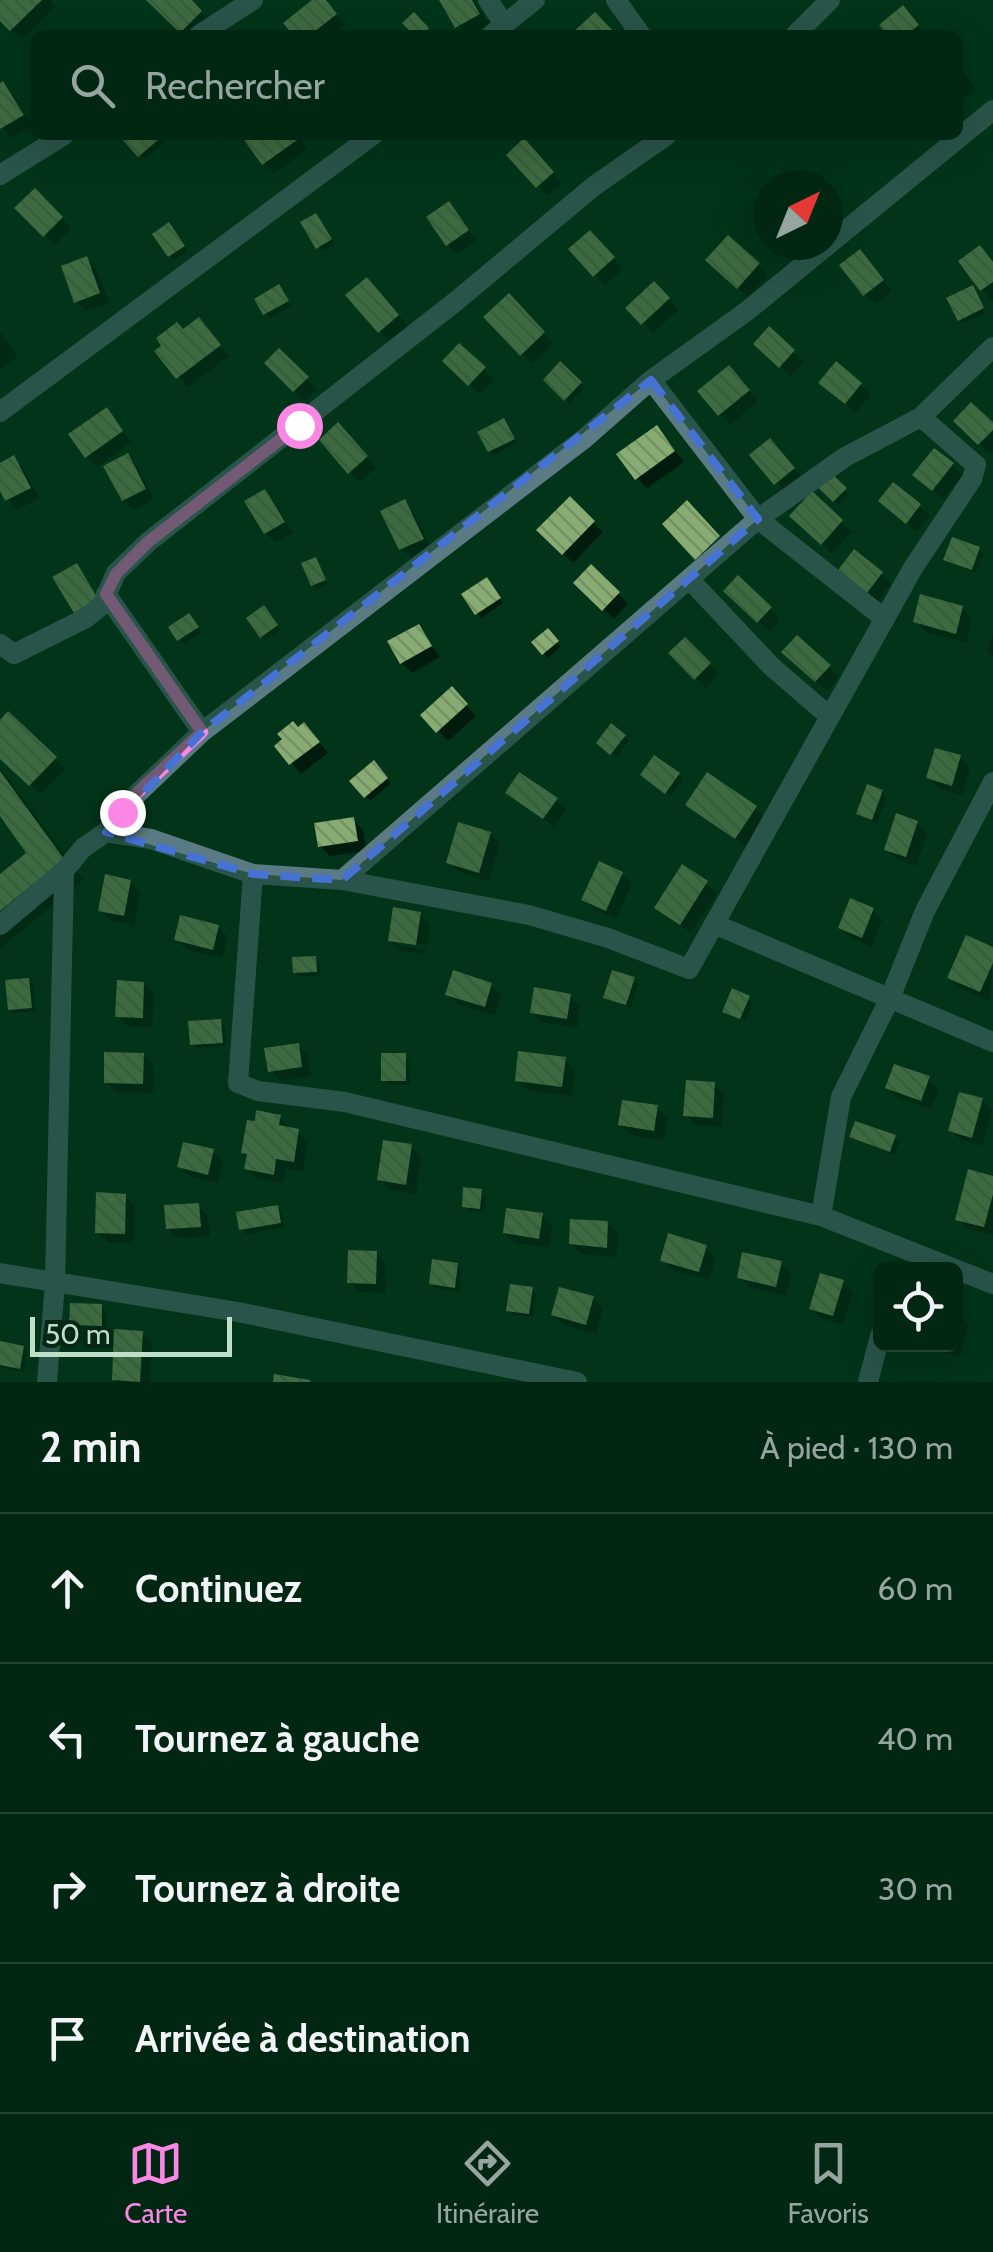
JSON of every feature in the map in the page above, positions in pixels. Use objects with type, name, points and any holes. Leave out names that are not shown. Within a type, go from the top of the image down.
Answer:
[{"type":"street","points":[[206,30],[253,0]]},
{"type":"street","points":[[488,0],[498,29],[535,0]]},
{"type":"street","points":[[616,0],[637,30]]},
{"type":"street","points":[[800,30],[830,0]]},
{"type":"street","points":[[963,135],[993,110]]},
{"type":"street","points":[[0,175],[56,140]]},
{"type":"street","points":[[0,412],[365,140]]},
{"type":"street","points":[[0,644],[14,654],[86,618],[102,605],[116,574],[148,542],[455,302],[594,186],[660,140]]},
{"type":"street","points":[[0,925],[64,871],[83,848],[106,832],[138,792],[202,732],[585,438],[651,380],[747,311],[956,140]]},
{"type":"street","points":[[342,880],[758,520],[846,456],[921,417],[993,347]]},
{"type":"street","points":[[651,380],[758,520],[885,619]]},
{"type":"street","points":[[106,832],[151,839],[253,874],[342,880],[529,915],[608,938],[689,969],[914,568],[972,480],[976,466],[921,417]]},
{"type":"street","points":[[690,580],[771,666],[829,716]]},
{"type":"street","points":[[106,594],[202,732]]},
{"type":"street","points":[[821,1216],[841,1097],[890,998],[925,911],[988,804],[993,782]]},
{"type":"street","points":[[47,1382],[55,1284],[64,871]]},
{"type":"street","points":[[253,874],[238,1083],[258,1090],[345,1102],[821,1216],[993,1284]]},
{"type":"street","points":[[714,924],[993,1042]]},
{"type":"street","points":[[900,1262],[904,1247]]},
{"type":"street","points":[[0,1273],[238,1312],[578,1382]]},
{"type":"street","points":[[868,1382],[876,1352]]},
{"type":"highlighted area","points":[[651,380],[758,519],[342,880],[253,874],[106,832],[202,732]]},
{"type":"building","points":[[0,0],[42,0],[10,31],[0,21]]},
{"type":"building","points":[[146,0],[192,0],[202,11],[183,30],[177,30]]},
{"type":"building","points":[[312,0],[326,0],[337,14],[316,30],[289,30],[283,23]]},
{"type":"building","points":[[439,0],[472,0],[480,14],[455,28]]},
{"type":"building","points":[[903,5],[919,25],[912,30],[883,30],[879,25]]},
{"type":"building","points":[[414,12],[429,28],[409,30],[402,23]]},
{"type":"building","points":[[595,12],[612,30],[575,30]]},
{"type":"building","points":[[3,81],[24,115],[0,129],[0,83]]},
{"type":"building","points":[[123,140],[158,140],[138,157]]},
{"type":"building","points":[[244,140],[297,140],[262,165]]},
{"type":"building","points":[[526,140],[554,172],[536,188],[506,155]]},
{"type":"building","points":[[35,188],[63,217],[43,237],[14,208]]},
{"type":"building","points":[[449,201],[469,230],[446,246],[426,217]]},
{"type":"building","points":[[316,213],[332,239],[316,249],[300,222]]},
{"type":"building","points":[[169,222],[185,246],[168,257],[152,234]]},
{"type":"building","points":[[590,230],[615,257],[593,277],[568,249]]},
{"type":"building","points":[[728,235],[760,263],[737,289],[705,260]]},
{"type":"building","points":[[980,245],[993,262],[993,282],[980,291],[958,261]]},
{"type":"building","points":[[860,249],[884,280],[863,296],[839,265]]},
{"type":"building","points":[[87,256],[100,293],[74,303],[61,266]]},
{"type":"building","points":[[367,277],[399,315],[378,333],[345,295]]},
{"type":"building","points":[[654,281],[670,298],[641,325],[625,308]]},
{"type":"building","points":[[279,284],[289,301],[263,315],[254,299]]},
{"type":"building","points":[[973,285],[984,308],[958,321],[946,298]]},
{"type":"building","points":[[509,293],[545,332],[520,356],[483,317]]},
{"type":"building","points":[[199,317],[221,345],[176,379],[154,351],[161,346],[156,338],[177,322],[183,329]]},
{"type":"building","points":[[769,326],[795,350],[779,368],[753,344]]},
{"type":"building","points":[[459,343],[486,367],[468,386],[442,361]]},
{"type":"building","points":[[279,348],[309,377],[293,392],[264,363]]},
{"type":"building","points":[[560,361],[582,382],[564,401],[543,380]]},
{"type":"building","points":[[836,361],[862,383],[845,404],[818,383]]},
{"type":"building","points":[[729,365],[750,390],[718,416],[697,391]]},
{"type":"building","points":[[971,402],[993,422],[993,430],[978,445],[953,421]]},
{"type":"building","points":[[107,407],[123,431],[85,458],[68,434]]},
{"type":"building","points":[[504,418],[515,439],[488,452],[477,432]]},
{"type":"building","points":[[338,422],[368,456],[348,474],[319,440]]},
{"type":"building","points":[[657,425],[675,451],[635,480],[616,454]]},
{"type":"building","points":[[770,438],[795,468],[774,485],[749,455]]},
{"type":"building","points":[[934,448],[954,463],[932,491],[912,475]]},
{"type":"building","points":[[128,453],[146,489],[122,501],[103,466]]},
{"type":"building","points":[[14,455],[31,488],[5,501],[0,491],[0,463]]},
{"type":"building","points":[[830,472],[847,488],[833,502],[816,486]]},
{"type":"building","points":[[893,482],[921,504],[906,524],[878,501]]},
{"type":"building","points":[[265,489],[285,522],[264,534],[244,501]]},
{"type":"building","points":[[812,491],[843,520],[821,545],[789,516]]},
{"type":"building","points":[[570,496],[595,521],[562,555],[536,530]]},
{"type":"building","points":[[405,499],[424,539],[399,550],[380,511]]},
{"type":"building","points":[[687,500],[720,536],[695,560],[662,524]]},
{"type":"building","points":[[952,537],[980,547],[972,570],[943,560]]},
{"type":"building","points":[[854,549],[883,572],[867,593],[838,570]]},
{"type":"building","points":[[316,557],[326,580],[311,586],[301,563]]},
{"type":"building","points":[[77,563],[98,599],[74,613],[52,577]]},
{"type":"building","points":[[591,564],[620,592],[602,611],[573,583]]},
{"type":"building","points":[[738,575],[772,607],[757,623],[723,591]]},
{"type":"building","points":[[487,577],[501,598],[475,615],[461,594]]},
{"type":"building","points":[[920,594],[963,606],[956,634],[913,622]]},
{"type":"building","points":[[264,605],[278,625],[260,638],[246,618]]},
{"type":"building","points":[[189,613],[199,627],[177,641],[168,627]]},
{"type":"building","points":[[419,624],[432,646],[400,664],[387,641]]},
{"type":"building","points":[[548,628],[559,641],[542,655],[531,642]]},
{"type":"building","points":[[797,635],[831,665],[815,682],[781,652]]},
{"type":"building","points":[[685,637],[711,663],[694,680],[668,653]]},
{"type":"building","points":[[452,686],[468,704],[436,733],[420,715]]},
{"type":"building","points":[[8,711],[57,757],[29,786],[0,759],[0,720]]},
{"type":"building","points":[[293,721],[298,727],[304,722],[320,742],[289,765],[274,746],[282,739],[277,734]]},
{"type":"building","points":[[611,723],[626,735],[610,755],[596,743]]},
{"type":"building","points":[[935,748],[961,755],[952,786],[926,778]]},
{"type":"building","points":[[654,755],[680,773],[665,794],[640,775]]},
{"type":"building","points":[[374,760],[388,778],[364,798],[349,781]]},
{"type":"building","points":[[0,771],[64,859],[0,911],[0,874],[26,853],[0,816]]},
{"type":"building","points":[[519,772],[558,798],[543,819],[505,793]]},
{"type":"building","points":[[707,772],[757,806],[735,839],[685,805]]},
{"type":"building","points":[[867,784],[883,790],[872,820],[856,814]]},
{"type":"building","points":[[896,813],[918,821],[906,857],[884,850]]},
{"type":"building","points":[[354,817],[358,841],[318,847],[314,823]]},
{"type":"building","points":[[458,822],[491,832],[479,873],[446,863]]},
{"type":"building","points":[[599,861],[623,872],[606,911],[581,900]]},
{"type":"building","points":[[682,864],[708,881],[680,925],[654,908]]},
{"type":"building","points":[[105,874],[131,880],[124,916],[98,911]]},
{"type":"building","points":[[850,898],[874,908],[862,938],[838,928]]},
{"type":"building","points":[[393,907],[421,912],[416,945],[388,941]]},
{"type":"building","points":[[180,915],[219,925],[213,950],[174,940]]},
{"type":"building","points":[[966,935],[993,947],[993,963],[980,992],[947,978]]},
{"type":"building","points":[[316,956],[317,972],[293,973],[292,957]]},
{"type":"building","points":[[453,970],[492,983],[485,1007],[445,995]]},
{"type":"building","points":[[612,970],[635,977],[626,1005],[603,998]]},
{"type":"building","points":[[29,978],[32,1008],[8,1010],[5,980]]},
{"type":"building","points":[[117,980],[144,982],[143,1018],[115,1017]]},
{"type":"building","points":[[534,987],[571,994],[567,1019],[530,1013]]},
{"type":"building","points":[[732,988],[750,996],[740,1019],[722,1012]]},
{"type":"building","points":[[221,1019],[223,1043],[190,1045],[188,1021]]},
{"type":"building","points":[[299,1043],[302,1067],[268,1072],[264,1048]]},
{"type":"building","points":[[518,1051],[566,1057],[562,1087],[515,1081]]},
{"type":"building","points":[[104,1052],[144,1053],[143,1084],[104,1083]]},
{"type":"building","points":[[381,1053],[406,1053],[406,1081],[381,1081]]},
{"type":"building","points":[[894,1064],[930,1076],[921,1101],[885,1088]]},
{"type":"building","points":[[686,1080],[715,1082],[713,1118],[683,1116]]},
{"type":"building","points":[[959,1092],[983,1098],[972,1138],[948,1131]]},
{"type":"building","points":[[622,1100],[658,1105],[654,1131],[618,1125]]},
{"type":"building","points":[[256,1110],[281,1115],[279,1125],[299,1129],[294,1162],[276,1159],[274,1175],[244,1169],[247,1154],[241,1153],[247,1120],[255,1121]]},
{"type":"building","points":[[855,1121],[896,1135],[890,1152],[849,1137]]},
{"type":"building","points":[[383,1140],[412,1144],[406,1185],[377,1180]]},
{"type":"building","points":[[183,1142],[214,1149],[208,1175],[177,1167]]},
{"type":"building","points":[[968,1169],[993,1176],[993,1194],[984,1227],[955,1220]]},
{"type":"building","points":[[463,1187],[482,1189],[480,1209],[462,1207]]},
{"type":"building","points":[[96,1192],[126,1194],[125,1234],[95,1233]]},
{"type":"building","points":[[199,1203],[201,1227],[166,1229],[164,1205]]},
{"type":"building","points":[[278,1205],[281,1223],[239,1230],[236,1212]]},
{"type":"building","points":[[506,1208],[543,1213],[539,1239],[503,1233]]},
{"type":"building","points":[[570,1219],[608,1221],[607,1248],[569,1244]]},
{"type":"building","points":[[668,1233],[707,1245],[699,1272],[660,1261]]},
{"type":"building","points":[[348,1250],[377,1251],[376,1284],[347,1283]]},
{"type":"building","points":[[742,1252],[782,1261],[776,1287],[737,1278]]},
{"type":"building","points":[[432,1259],[458,1263],[455,1288],[429,1284]]},
{"type":"building","points":[[820,1273],[844,1280],[833,1316],[809,1309]]},
{"type":"building","points":[[510,1284],[533,1287],[529,1314],[506,1311]]},
{"type":"building","points":[[559,1287],[594,1296],[586,1325],[551,1315]]},
{"type":"building","points":[[70,1303],[102,1304],[102,1326],[69,1325]]},
{"type":"building","points":[[114,1329],[143,1331],[140,1382],[112,1380]]},
{"type":"building","points":[[0,1341],[24,1346],[20,1369],[0,1365]]},
{"type":"building","points":[[274,1374],[310,1380],[310,1382],[273,1382]]},
{"type":"route","points":[[122,812],[202,732],[106,594],[116,574],[148,542],[299,425]]}]
